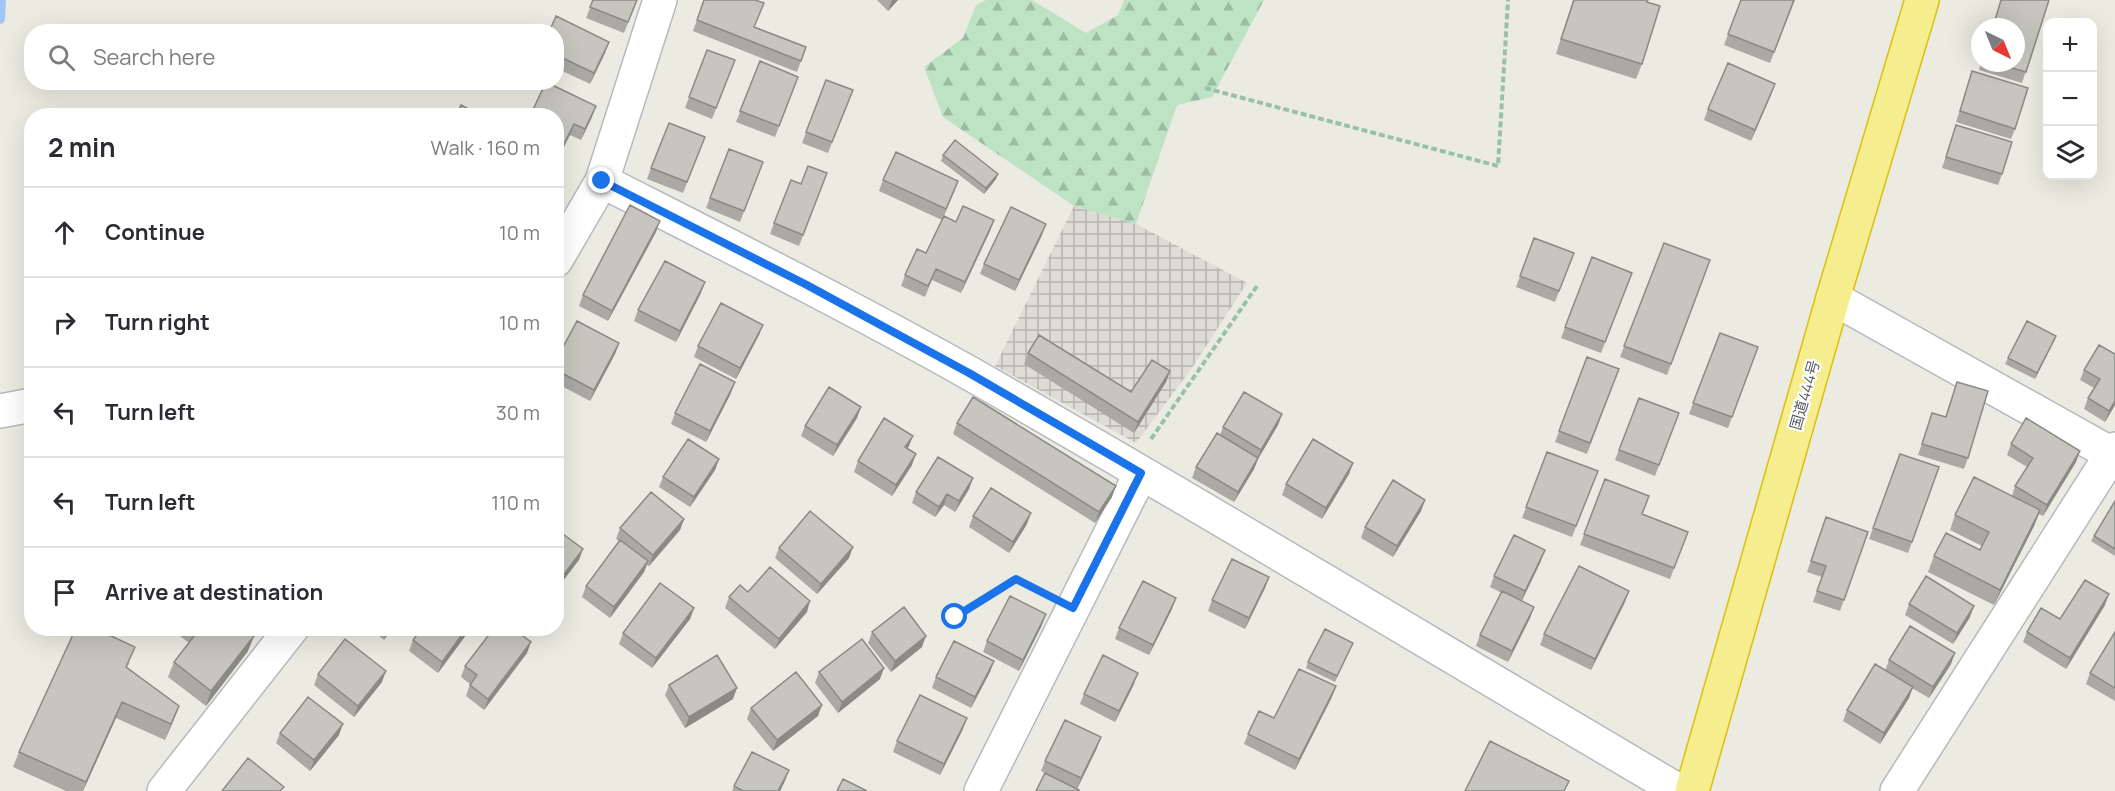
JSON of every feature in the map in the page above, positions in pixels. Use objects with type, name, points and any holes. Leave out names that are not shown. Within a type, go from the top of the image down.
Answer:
[{"type":"highway","name":"国道444号","points":[[1692,791],[1833,298],[1922,0]]},
{"type":"street","points":[[564,246],[602,181],[660,0]]},
{"type":"street","points":[[602,181],[825,295],[969,373],[1679,791]]},
{"type":"street","points":[[1833,298],[2114,453],[1897,791]]},
{"type":"street","points":[[0,411],[24,406]]},
{"type":"street","points":[[981,791],[1141,473]]},
{"type":"street","points":[[164,791],[286,636]]},
{"type":"path","points":[[1205,87],[1498,166],[1508,0]]},
{"type":"path","points":[[1141,473],[1142,452],[1257,286]]},
{"type":"path","points":[[955,617],[1016,579],[1073,608]]},
{"type":"shaded area","points":[[1074,206],[1136,224],[1247,283],[1192,368],[1136,443],[995,366]]},
{"type":"green space","points":[[986,0],[1032,0],[1086,33],[1118,15],[1124,0],[1264,0],[1212,97],[1177,105],[1136,224],[1074,206],[943,117],[924,67],[963,38],[976,5]]},
{"type":"building","points":[[593,0],[637,0],[628,22],[590,7]]},
{"type":"building","points":[[704,0],[755,0],[764,3],[754,27],[806,47],[801,61],[697,20]]},
{"type":"building","points":[[1574,0],[1648,0],[1647,2],[1660,6],[1642,64],[1561,39]]},
{"type":"building","points":[[1741,0],[1794,0],[1774,52],[1728,34]]},
{"type":"building","points":[[2001,0],[2049,0],[2026,72],[2025,18],[1996,18]]},
{"type":"building","points":[[556,16],[609,42],[594,73],[564,59],[564,24],[552,24]]},
{"type":"building","points":[[707,50],[735,60],[716,108],[689,97]]},
{"type":"building","points":[[760,61],[798,77],[779,126],[740,111]]},
{"type":"building","points":[[1728,63],[1775,84],[1755,130],[1708,109]]},
{"type":"building","points":[[1972,72],[2028,88],[2015,129],[1960,111]]},
{"type":"building","points":[[826,80],[853,90],[832,142],[806,132]]},
{"type":"building","points":[[542,90],[563,90],[596,106],[585,129],[574,124],[564,144],[564,108],[534,108]]},
{"type":"building","points":[[669,123],[705,137],[687,182],[651,168]]},
{"type":"building","points":[[1956,125],[2012,142],[2002,174],[1946,157]]},
{"type":"building","points":[[955,140],[998,174],[986,188],[943,155]]},
{"type":"building","points":[[729,149],[763,162],[744,211],[710,198]]},
{"type":"building","points":[[896,152],[958,181],[946,209],[883,180]]},
{"type":"building","points":[[808,166],[827,173],[803,235],[774,223],[791,180],[801,184]]},
{"type":"building","points":[[630,205],[660,221],[612,311],[583,295]]},
{"type":"building","points":[[963,206],[994,220],[965,282],[936,269],[928,286],[905,275],[917,249],[926,253],[944,216],[956,222]]},
{"type":"building","points":[[1011,207],[1046,224],[1019,280],[984,264]]},
{"type":"building","points":[[1534,238],[1574,253],[1559,291],[1520,276]]},
{"type":"building","points":[[1664,243],[1710,260],[1671,364],[1624,346]]},
{"type":"building","points":[[1592,257],[1632,273],[1605,342],[1565,327]]},
{"type":"building","points":[[665,261],[705,282],[680,331],[638,310]]},
{"type":"building","points":[[721,303],[763,325],[740,368],[698,346]]},
{"type":"building","points":[[577,321],[619,343],[594,390],[564,374],[564,345]]},
{"type":"building","points":[[2027,321],[2056,336],[2037,373],[2008,358]]},
{"type":"building","points":[[1720,333],[1758,347],[1732,417],[1693,403]]},
{"type":"building","points":[[1039,335],[1131,392],[1152,360],[1170,371],[1138,422],[1028,353]]},
{"type":"building","points":[[2099,345],[2115,354],[2115,401],[2109,411],[2088,398],[2100,379],[2084,370]]},
{"type":"building","points":[[1587,357],[1619,369],[1590,443],[1559,431]]},
{"type":"building","points":[[700,364],[735,382],[710,431],[675,413]]},
{"type":"building","points":[[1957,382],[1988,391],[1968,458],[1922,444],[1932,413],[1946,417]]},
{"type":"building","points":[[829,387],[861,407],[837,445],[805,426]]},
{"type":"building","points":[[1244,392],[1282,414],[1261,450],[1223,427]]},
{"type":"building","points":[[973,397],[1116,486],[1099,512],[957,423]]},
{"type":"building","points":[[1639,398],[1679,413],[1659,465],[1619,450]]},
{"type":"building","points":[[884,418],[913,436],[905,447],[916,454],[896,485],[858,461]]},
{"type":"building","points":[[2026,418],[2080,451],[2047,505],[2015,486],[2033,458],[2011,444]]},
{"type":"building","points":[[1217,433],[1258,458],[1238,492],[1196,467]]},
{"type":"building","points":[[688,439],[719,459],[694,497],[663,477]]},
{"type":"building","points":[[1313,439],[1353,463],[1326,508],[1286,484]]},
{"type":"building","points":[[1547,452],[1598,471],[1576,526],[1526,507]]},
{"type":"building","points":[[1900,454],[1939,467],[1912,542],[1873,528]]},
{"type":"building","points":[[938,457],[973,478],[959,501],[947,494],[939,507],[916,492]]},
{"type":"building","points":[[1974,477],[2040,510],[2000,590],[1934,556],[1946,533],[1980,550],[1989,532],[1955,515]]},
{"type":"building","points":[[1605,479],[1649,496],[1642,514],[1688,532],[1674,568],[1584,534]]},
{"type":"building","points":[[1393,480],[1425,500],[1397,546],[1365,527]]},
{"type":"building","points":[[991,488],[1031,513],[1013,542],[973,516]]},
{"type":"building","points":[[651,492],[684,519],[653,555],[620,528]]},
{"type":"building","points":[[2115,501],[2115,549],[2094,536]]},
{"type":"building","points":[[810,511],[853,547],[821,584],[779,548]]},
{"type":"building","points":[[1826,517],[1868,532],[1844,600],[1817,591],[1826,566],[1811,561]]},
{"type":"building","points":[[564,535],[583,549],[564,574]]},
{"type":"building","points":[[1514,535],[1545,550],[1525,591],[1494,576]]},
{"type":"building","points":[[620,540],[648,561],[614,607],[586,586]]},
{"type":"building","points":[[1232,559],[1269,577],[1249,618],[1212,600]]},
{"type":"building","points":[[1579,566],[1629,591],[1595,659],[1544,634]]},
{"type":"building","points":[[770,567],[810,601],[779,639],[729,597],[740,585],[748,592]]},
{"type":"building","points":[[1926,576],[1974,606],[1957,633],[1909,604]]},
{"type":"building","points":[[2085,580],[2109,594],[2070,658],[2027,632],[2041,608],[2060,619]]},
{"type":"building","points":[[1143,581],[1176,598],[1153,645],[1119,628]]},
{"type":"building","points":[[660,583],[694,608],[656,658],[623,633]]},
{"type":"building","points":[[1502,591],[1534,607],[1512,651],[1480,635]]},
{"type":"building","points":[[1010,596],[1046,614],[1023,660],[987,641]]},
{"type":"building","points":[[904,607],[926,636],[895,661],[872,632]]},
{"type":"building","points":[[1910,626],[1955,653],[1933,687],[1889,660]]},
{"type":"building","points":[[1325,629],[1353,643],[1337,676],[1308,662]]},
{"type":"building","points":[[2115,632],[2115,688],[2090,673]]},
{"type":"building","points":[[72,636],[111,636],[135,647],[126,667],[179,706],[171,724],[122,702],[86,782],[19,752]]},
{"type":"building","points":[[194,636],[254,636],[211,691],[174,662]]},
{"type":"building","points":[[416,636],[461,636],[442,662],[413,640]]},
{"type":"building","points":[[488,636],[523,636],[531,642],[488,699],[470,685],[477,675],[465,666]]},
{"type":"building","points":[[345,639],[386,671],[358,706],[318,674]]},
{"type":"building","points":[[862,639],[884,668],[842,702],[819,672]]},
{"type":"building","points":[[954,641],[994,661],[975,697],[936,677]]},
{"type":"building","points":[[717,655],[737,688],[689,717],[669,685]]},
{"type":"building","points":[[1103,655],[1138,673],[1119,711],[1084,694]]},
{"type":"building","points":[[1875,664],[1913,687],[1884,733],[1847,710]]},
{"type":"building","points":[[1299,669],[1336,686],[1299,759],[1248,734],[1259,711],[1274,718]]},
{"type":"building","points":[[796,672],[822,705],[777,740],[751,708]]},
{"type":"building","points":[[920,695],[967,718],[944,764],[897,741]]},
{"type":"building","points":[[308,697],[343,724],[314,760],[280,733]]},
{"type":"building","points":[[1065,720],[1101,737],[1081,778],[1045,761]]},
{"type":"building","points":[[1490,741],[1569,781],[1564,791],[1465,791]]},
{"type":"building","points":[[752,752],[789,770],[778,791],[743,791],[734,786]]},
{"type":"building","points":[[248,758],[284,787],[280,791],[222,791]]},
{"type":"building","points":[[1045,773],[1079,790],[1079,791],[1036,791]]},
{"type":"building","points":[[843,779],[867,791],[837,791]]},
{"type":"waterway","points":[[0,19],[1,0]]},
{"type":"route","points":[[602,181],[805,284],[969,373],[1141,473],[1073,608],[1016,579],[955,617]]}]
